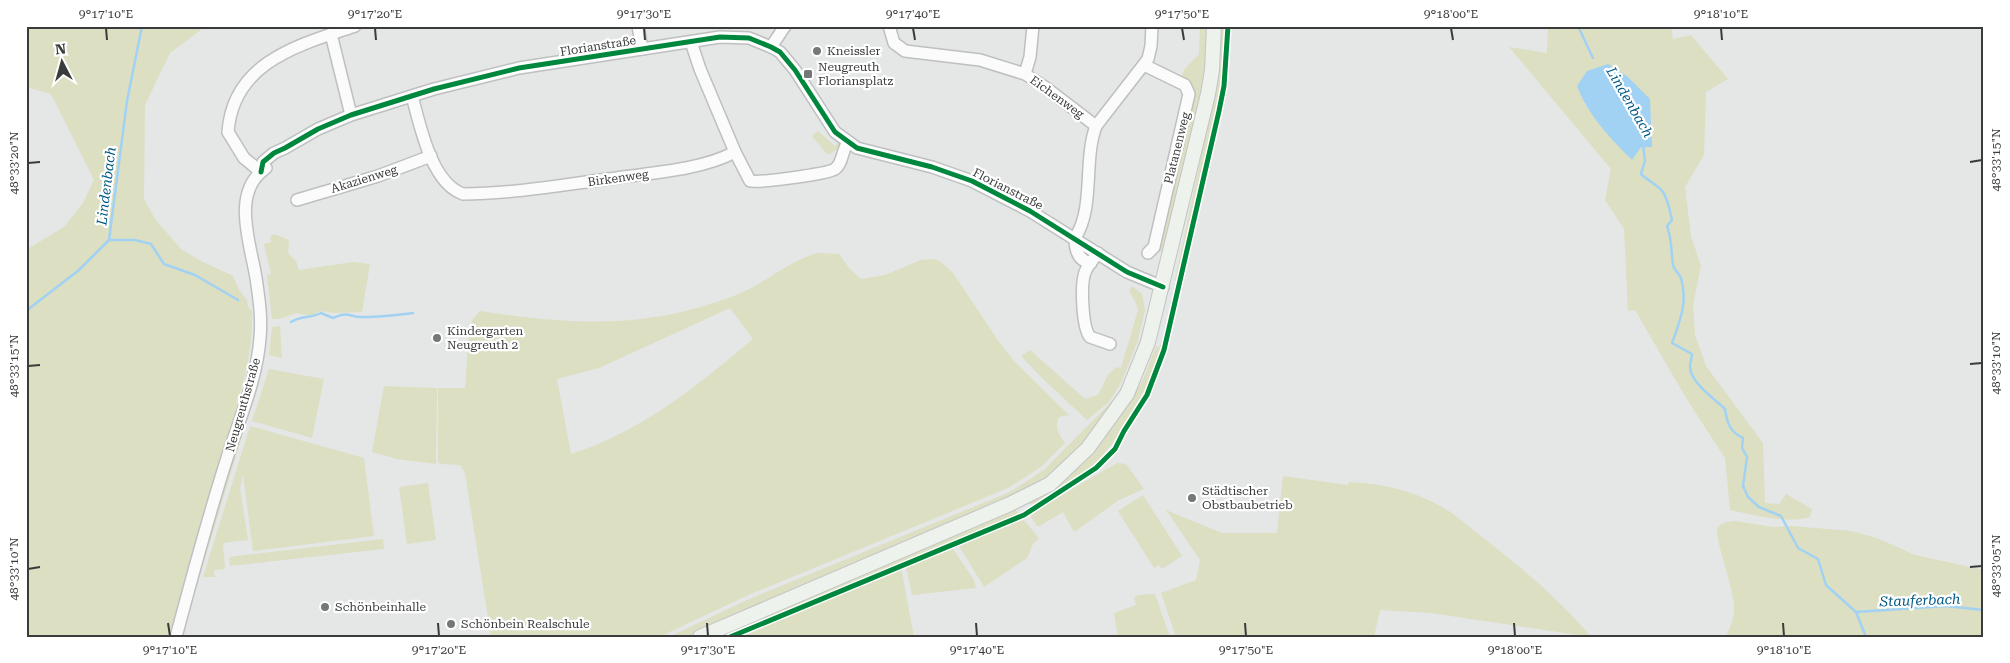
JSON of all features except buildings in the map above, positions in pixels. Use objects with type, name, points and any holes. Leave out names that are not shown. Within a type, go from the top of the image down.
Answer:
[{"type":"main road","points":[[700,637],[1010,504],[1050,484],[1088,448],[1127,394],[1148,342],[1208,94],[1212,70],[1214,26]]},
{"type":"street","points":[[261,172],[244,158],[228,132],[231,114],[238,96],[252,76],[267,62],[288,51],[355,26]]},
{"type":"street","points":[[638,26],[642,49]]},
{"type":"street","points":[[771,46],[785,26]]},
{"type":"street","name":"Eichenweg","points":[[889,26],[894,43],[905,51],[980,60],[1024,74],[1045,86],[1096,126],[1092,138],[1084,217],[1075,238]]},
{"type":"street","points":[[1024,74],[1030,57],[1033,26]]},
{"type":"street","points":[[1096,126],[1144,64],[1151,48],[1152,26]]},
{"type":"street","points":[[331,34],[351,115]]},
{"type":"street","name":"Florianstraße","points":[[261,172],[263,162],[274,153],[312,132],[351,115],[451,84],[519,68],[740,36],[771,46],[787,59],[835,132],[856,148],[915,162],[967,179],[1019,205],[1127,272],[1162,287]]},
{"type":"street","points":[[692,42],[700,68],[747,178],[754,182],[831,172],[839,165],[844,146],[848,142]]},
{"type":"street","name":"Platanenweg","points":[[1144,64],[1185,85],[1189,94],[1154,247],[1148,254]]},
{"type":"street","name":"Birkenweg","points":[[412,96],[431,156],[440,173],[452,188],[463,194],[580,183],[637,175],[710,162],[735,152]]},
{"type":"street","name":"Akazienweg","points":[[297,200],[378,176],[431,156]]},
{"type":"street","name":"Neugreuthstraße","points":[[176,637],[257,357],[260,330],[259,303],[245,213],[252,185],[261,172]]},
{"type":"street","points":[[1075,238],[1079,257],[1083,261],[1091,263]]},
{"type":"street","points":[[1098,253],[1086,270],[1084,280],[1083,293],[1086,329],[1090,337],[1110,344]]},
{"type":"green space","points":[[26,26],[206,26],[170,53],[145,105],[144,199],[155,219],[181,249],[233,276],[239,290],[247,300],[248,307],[252,311],[252,331],[246,371],[236,410],[204,509],[169,637],[26,637],[26,250],[64,227],[83,203],[94,180],[51,94],[26,87]]},
{"type":"green space","points":[[1200,26],[1209,26],[1202,93],[1167,239],[1161,252],[1156,251],[1195,92],[1193,86],[1181,77],[1184,70],[1199,54]]},
{"type":"green space","points":[[1220,26],[1225,26],[1221,86],[1178,283],[1175,280],[1219,62]]},
{"type":"green space","points":[[1548,26],[1671,26],[1673,39],[1691,35],[1728,79],[1706,92],[1704,155],[1685,187],[1691,236],[1701,266],[1693,305],[1695,335],[1706,366],[1763,443],[1765,503],[1779,504],[1786,494],[1812,509],[1810,517],[1790,520],[1730,510],[1725,458],[1686,398],[1635,310],[1628,311],[1624,229],[1605,200],[1611,169],[1509,47],[1547,53]],"holes":[[[1583,102],[1652,146],[1620,148]]]},
{"type":"green space","points":[[818,131],[835,146],[839,141],[842,146],[827,154],[812,136]]},
{"type":"green space","points":[[274,234],[289,240],[288,253],[296,261],[299,270],[353,262],[370,264],[362,312],[334,313],[320,311],[311,316],[297,313],[279,319],[272,319],[267,275],[271,274],[264,244],[271,242],[270,237]]},
{"type":"green space","points":[[817,253],[839,254],[850,269],[861,279],[885,275],[921,260],[934,259],[941,262],[953,273],[999,342],[1014,361],[1069,415],[1059,417],[1057,424],[1059,434],[1065,443],[1041,467],[1008,488],[746,596],[659,637],[491,637],[465,473],[460,465],[440,464],[438,461],[438,388],[465,388],[469,331],[472,320],[480,311],[514,316],[579,321],[640,319],[671,314],[736,295],[806,257]],"holes":[[[730,308],[753,339],[711,374],[645,420],[597,445],[571,454],[557,379],[599,368]]]},
{"type":"green space","points":[[1132,286],[1142,294],[1145,310],[1138,340],[1122,381],[1109,402],[1087,420],[1021,356],[1030,350],[1085,399],[1098,395],[1108,375],[1116,367],[1121,368],[1138,310],[1129,291]]},
{"type":"green space","points":[[280,326],[282,358],[269,355],[272,327]]},
{"type":"green space","points":[[1165,337],[1153,370],[1136,406],[1104,454],[1092,466],[1049,497],[1036,504],[1027,503],[1057,482],[1102,439],[1139,387],[1156,346],[1159,347]]},
{"type":"green space","points":[[269,369],[324,379],[312,438],[252,421]]},
{"type":"green space","points":[[1129,377],[1109,410],[1085,442],[1030,490],[720,620],[688,637],[669,637],[747,600],[1010,492],[1044,470],[1114,399]]},
{"type":"green space","points":[[384,386],[437,388],[436,464],[397,459],[372,452]]},
{"type":"green space","points":[[245,426],[200,575],[199,571],[242,427]]},
{"type":"green space","points":[[250,426],[364,458],[374,536],[253,551],[243,475],[240,488],[248,540],[223,543],[225,569],[214,570],[215,577],[203,577]]},
{"type":"green space","points":[[1117,463],[1126,464],[1144,489],[1119,500],[1074,532],[1063,512],[1038,527],[1031,517],[1031,513]]},
{"type":"green space","points":[[1283,476],[1348,485],[1349,482],[1390,487],[1415,494],[1440,506],[1452,513],[1543,587],[1591,637],[1431,613],[1380,610],[1374,637],[1176,637],[1161,593],[1196,580],[1200,560],[1166,510],[1222,533],[1277,533]]},
{"type":"green space","points":[[428,483],[436,540],[407,544],[399,487]]},
{"type":"green space","points":[[1143,495],[1182,556],[1162,569],[1159,565],[1154,568],[1118,511]]},
{"type":"green space","points":[[1012,510],[1016,510],[1018,513],[1014,517],[725,637],[710,637]]},
{"type":"green space","points":[[1023,519],[1039,538],[1033,544],[1027,558],[984,587],[959,546]]},
{"type":"green space","points":[[1735,521],[1773,527],[1792,526],[1851,531],[1877,538],[1915,555],[1984,570],[1984,637],[1726,637],[1733,618],[1734,602],[1717,534],[1718,528],[1721,525]]},
{"type":"green space","points":[[383,539],[384,549],[230,566],[229,557]]},
{"type":"green space","points":[[953,549],[974,580],[976,588],[912,595],[906,567]]},
{"type":"green space","points":[[901,567],[914,637],[735,637]]},
{"type":"green space","points":[[1155,594],[1170,637],[1118,637],[1114,613],[1136,605],[1134,598],[1138,595]]},
{"type":"water","points":[[1608,64],[1627,76],[1650,99],[1652,147],[1641,147],[1632,160],[1593,116],[1577,86],[1587,71]]},
{"type":"waterway","name":"Lindenbach","points":[[26,311],[79,270],[109,240],[127,101],[142,26]]},
{"type":"waterway","name":"Lindenbach","points":[[1578,26],[1593,58]]},
{"type":"waterway","name":"Lindenbach","points":[[1643,145],[1645,161],[1641,174],[1663,192],[1669,206],[1672,220],[1667,226],[1671,240],[1673,265],[1681,278],[1683,287],[1682,311],[1672,343],[1692,354],[1690,366],[1694,378],[1703,390],[1725,409],[1730,426],[1735,433],[1743,438],[1742,448],[1747,457],[1743,486],[1748,497],[1759,507],[1781,516],[1798,548],[1818,559],[1826,585],[1856,612]]},
{"type":"waterway","points":[[109,240],[135,240],[151,244],[164,264],[195,275],[238,300]]},
{"type":"waterway","points":[[291,322],[299,318],[321,313],[333,318],[346,314],[370,317],[413,313]]},
{"type":"waterway","name":"Stauferbach","points":[[1856,612],[1945,606],[1984,610]]},
{"type":"waterway","points":[[1856,612],[1866,637]]},
{"type":"cycle path","points":[[730,637],[1024,515],[1096,468],[1115,449],[1147,395],[1164,350],[1224,86],[1228,26]]},
{"type":"cycle path","points":[[261,172],[263,162],[274,153],[318,129],[351,115],[434,89],[519,68],[720,37],[749,38],[780,52],[795,70],[835,132],[857,148],[932,167],[972,181],[1030,211],[1127,272],[1163,287]]},
{"type":"place","name":"Kneissler","points":[[817,51]]},
{"type":"place","name":"Neugreuth Floriansplatz","points":[[808,74]]},
{"type":"place","name":"Kindergarten Neugreuth 2","points":[[437,338]]},
{"type":"place","name":"Städtischer Obstbaubetrieb","points":[[1192,498]]},
{"type":"place","name":"Schönbeinhalle","points":[[325,607]]},
{"type":"place","name":"Schönbein Realschule","points":[[451,624]]}]
